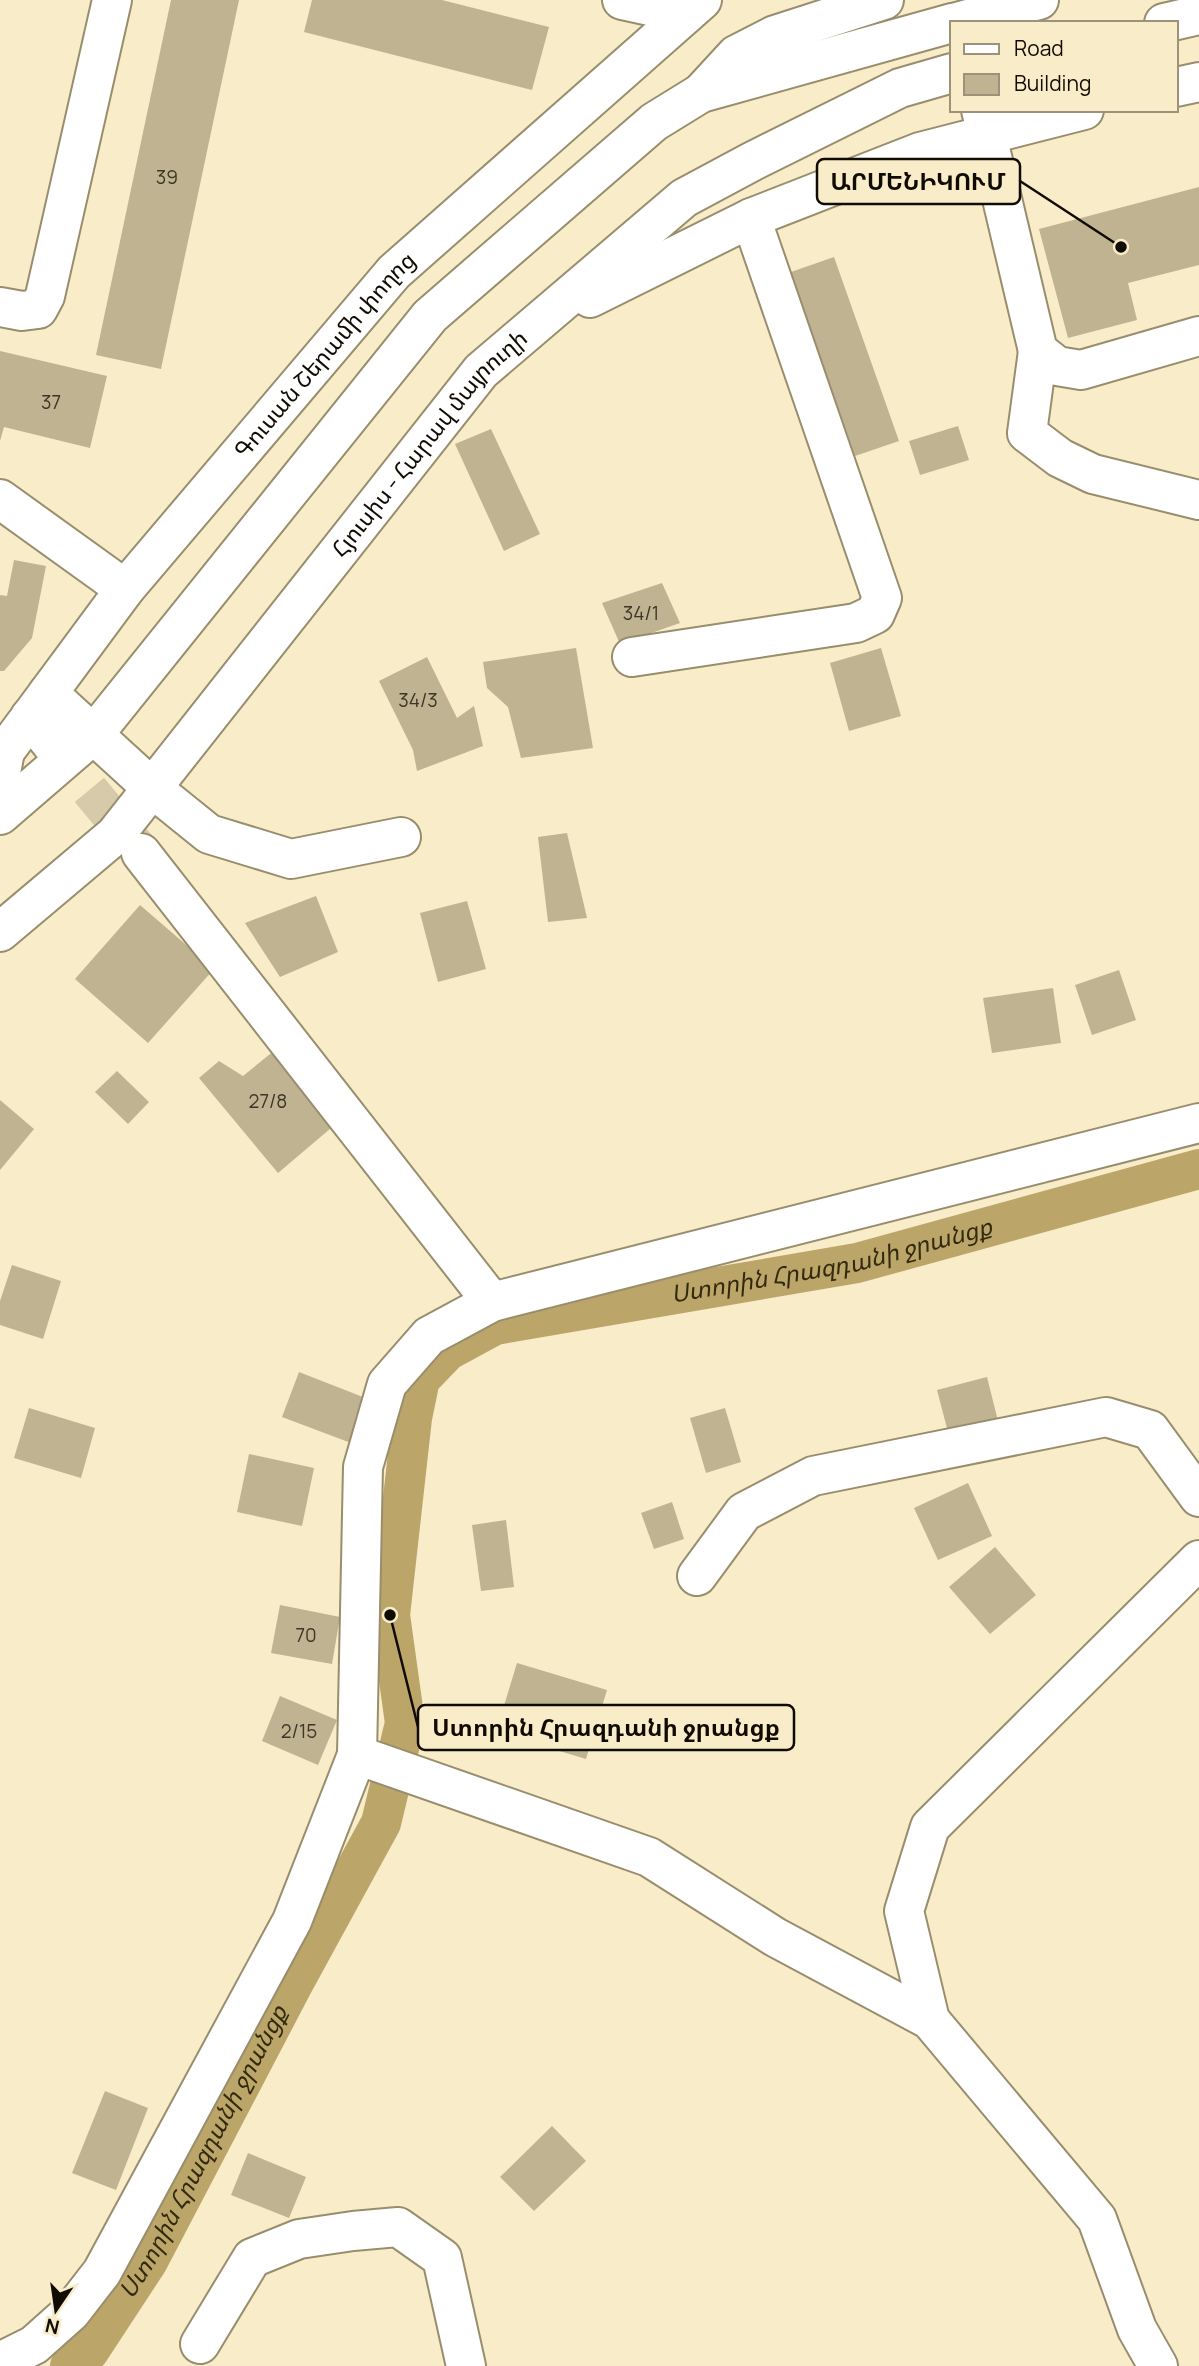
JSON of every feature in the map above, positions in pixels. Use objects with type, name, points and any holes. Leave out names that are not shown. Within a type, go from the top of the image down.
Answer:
[{"type":"main road","points":[[0,307],[22,311],[38,309],[45,296],[112,0]]},
{"type":"main road","points":[[622,0],[694,7]]},
{"type":"main road","points":[[0,815],[94,734],[430,316],[654,122],[701,93],[736,55],[775,35],[884,0]]},
{"type":"main road","points":[[960,21],[1039,0]]},
{"type":"main road","name":"Գուսան Շերամի փողոց","points":[[2,762],[44,719],[125,589],[394,272],[694,7]]},
{"type":"main road","points":[[1173,21],[1199,15]]},
{"type":"main road","points":[[701,93],[950,24]]},
{"type":"main road","name":"Հյուսիս - Հարավ մայրուղի","points":[[0,932],[115,835],[481,371],[684,198],[900,88],[950,74]]},
{"type":"main road","points":[[1178,87],[1199,82]]},
{"type":"main road","points":[[535,326],[751,218],[920,152],[983,122],[1067,112]]},
{"type":"main road","points":[[983,122],[1038,351],[1027,433],[1060,458],[1093,474],[1199,500]]},
{"type":"main road","points":[[632,657],[856,623],[875,614],[882,598],[751,218]]},
{"type":"main road","points":[[1038,351],[1057,366],[1082,370],[1199,336]]},
{"type":"main road","points":[[0,499],[125,589]]},
{"type":"main road","points":[[44,719],[94,734],[152,788],[209,834],[291,859],[401,837]]},
{"type":"main road","points":[[141,853],[492,1302]]},
{"type":"main road","points":[[0,2362],[34,2345],[71,2312],[102,2272],[292,1920],[367,1758],[363,1467],[387,1384],[429,1336],[492,1302],[1199,1123]]},
{"type":"main road","points":[[697,1576],[744,1512],[813,1476],[1106,1418],[1150,1430],[1199,1497]]},
{"type":"main road","points":[[930,2020],[904,1911],[930,1827],[1199,1560]]},
{"type":"main road","points":[[367,1758],[649,1857],[775,1937],[930,2020],[1097,2219],[1137,2329],[1158,2366]]},
{"type":"main road","points":[[200,2344],[252,2258],[299,2239],[398,2227],[442,2258],[466,2366]]},
{"type":"building","points":[[171,0],[239,0],[161,369],[96,355]]},
{"type":"building","points":[[312,0],[442,0],[549,27],[532,90],[304,32]]},
{"type":"building","points":[[1199,187],[1199,265],[1128,283],[1137,320],[1068,338],[1039,229]]},
{"type":"building","points":[[834,257],[899,441],[855,456],[791,272]]},
{"type":"building","points":[[0,351],[107,376],[90,448],[4,427],[0,441]]},
{"type":"building","points":[[958,426],[969,460],[920,475],[909,441]]},
{"type":"building","points":[[491,429],[540,534],[504,551],[455,444]]},
{"type":"building","points":[[14,560],[46,566],[32,638],[4,671],[0,671],[0,595],[7,596]]},
{"type":"building","points":[[662,583],[680,623],[620,644],[602,603]]},
{"type":"building","points":[[576,648],[593,748],[521,758],[508,707],[487,688],[483,662]]},
{"type":"building","points":[[881,648],[901,716],[849,731],[830,663]]},
{"type":"building","points":[[427,657],[457,718],[474,706],[483,746],[417,771],[413,750],[379,681]]},
{"type":"building","points":[[567,833],[587,918],[548,922],[538,837]]},
{"type":"building","points":[[316,896],[338,952],[280,977],[245,923]]},
{"type":"building","points":[[467,901],[486,969],[438,982],[420,913]]},
{"type":"building","points":[[140,905],[214,969],[148,1043],[75,979]]},
{"type":"building","points":[[1119,970],[1136,1020],[1092,1035],[1075,985]]},
{"type":"building","points":[[1053,988],[1061,1043],[992,1053],[983,998]]},
{"type":"building","points":[[275,1050],[337,1123],[278,1173],[199,1078],[219,1061],[243,1076]]},
{"type":"building","points":[[117,1071],[149,1102],[128,1124],[95,1092]]},
{"type":"building","points":[[0,1100],[34,1129],[0,1170]]},
{"type":"building","points":[[12,1265],[61,1281],[43,1339],[0,1325],[0,1301]]},
{"type":"building","points":[[299,1372],[368,1399],[351,1443],[282,1417]]},
{"type":"building","points":[[987,1377],[998,1421],[948,1432],[937,1390]]},
{"type":"building","points":[[29,1408],[95,1428],[81,1478],[14,1458]]},
{"type":"building","points":[[725,1408],[741,1462],[706,1473],[690,1418]]},
{"type":"building","points":[[249,1454],[314,1468],[302,1526],[237,1512]]},
{"type":"building","points":[[968,1483],[992,1536],[938,1560],[914,1508]]},
{"type":"building","points":[[672,1502],[684,1539],[654,1549],[641,1513]]},
{"type":"building","points":[[506,1520],[514,1587],[481,1591],[472,1525]]},
{"type":"building","points":[[995,1547],[1036,1595],[990,1634],[949,1587]]},
{"type":"building","points":[[280,1605],[340,1617],[332,1664],[271,1653]]},
{"type":"building","points":[[517,1663],[607,1690],[586,1759],[496,1732]]},
{"type":"building","points":[[280,1696],[337,1720],[318,1765],[262,1741]]},
{"type":"building","points":[[105,2091],[148,2108],[116,2190],[72,2173]]},
{"type":"building","points":[[552,2126],[586,2161],[534,2211],[500,2177]]},
{"type":"building","points":[[248,2153],[306,2177],[289,2218],[231,2195]]},
{"type":"waterway","name":"Ստորին Հրազդանի ջրանցք","points":[[70,2366],[89,2351],[148,2261],[381,1823],[405,1723],[390,1615],[412,1418],[420,1379],[447,1351],[495,1325],[857,1263],[1199,1169]]},
{"type":"tunnel","points":[[53,746],[141,852]]},
{"type":"place","name":"ԱՐՄԵՆԻԿՈՒՄ","points":[[1121,247]]},
{"type":"place","name":"Ստորին Հրազդանի ջրանցք","points":[[390,1615]]}]
